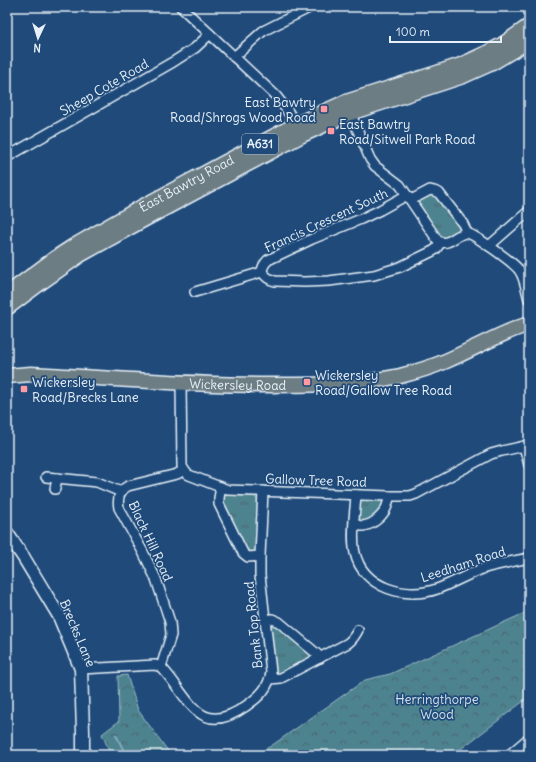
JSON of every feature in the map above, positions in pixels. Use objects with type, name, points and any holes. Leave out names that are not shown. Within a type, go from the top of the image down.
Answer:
[{"type":"main road","name":"East Bawtry Road","points":[[7,294],[44,266],[74,246],[140,208],[299,130],[348,108],[461,65],[487,53],[502,45],[529,26]]},
{"type":"main road","name":"East Bawtry Road","points":[[348,108],[463,76],[492,63],[529,41]]},
{"type":"main road","name":"East Bawtry Road","points":[[7,308],[80,255],[299,130]]},
{"type":"main road","name":"Wickersley Road","points":[[7,376],[31,374],[236,385],[342,384],[375,380],[425,369],[447,361],[506,332],[529,324]]},
{"type":"street","points":[[181,7],[276,96],[299,130]]},
{"type":"street","points":[[234,57],[263,31],[311,7]]},
{"type":"street","name":"Sheep Cote Road","points":[[7,157],[173,62],[195,48],[210,34]]},
{"type":"street","points":[[348,108],[370,159],[375,166],[400,185],[436,238],[445,243],[460,234],[471,234],[519,270],[529,299]]},
{"type":"street","name":"Francis Crescent South","points":[[262,272],[262,268],[268,260],[312,239],[430,190],[440,193],[463,224],[467,233]]},
{"type":"street","points":[[489,246],[529,210]]},
{"type":"street","points":[[194,292],[262,272],[266,277],[275,282],[329,281],[374,275],[400,267],[433,251],[441,242]]},
{"type":"street","points":[[181,383],[182,466],[184,470]]},
{"type":"street","points":[[526,446],[529,465]]},
{"type":"street","name":"Gallow Tree Road","points":[[184,470],[186,473],[228,490],[410,496],[491,454],[502,450],[526,446]]},
{"type":"street","name":"Black Hill Road","points":[[161,667],[171,635],[170,622],[156,579],[143,552],[118,508],[118,497],[124,488],[128,486],[177,474],[184,470]]},
{"type":"street","points":[[46,477],[97,482],[121,492]]},
{"type":"street","points":[[55,489],[57,478]]},
{"type":"street","points":[[221,487],[218,498],[219,504],[244,553],[248,557],[260,556]]},
{"type":"street","name":"Bank Top Road","points":[[161,667],[194,709],[200,714],[217,718],[226,717],[239,711],[257,698],[270,679],[271,665],[260,575],[263,491]]},
{"type":"street","name":"Leedham Road","points":[[356,495],[353,546],[357,562],[363,571],[378,584],[389,590],[401,592],[423,592],[436,589],[483,569],[529,558]]},
{"type":"street","points":[[354,525],[364,526],[374,522],[385,510],[389,496]]},
{"type":"street","name":"Brecks Lane","points":[[7,533],[59,616],[81,669],[83,755]]},
{"type":"street","points":[[265,620],[272,619],[279,622],[320,658]]},
{"type":"street","points":[[270,679],[280,678],[320,658],[352,640],[358,630]]},
{"type":"street","points":[[81,669],[155,665],[161,667]]},
{"type":"street","points":[[509,755],[529,738]]},
{"type":"green space","points":[[434,193],[461,227],[458,232],[450,237],[441,239],[418,205],[418,199]]},
{"type":"green space","points":[[224,496],[254,496],[258,500],[256,551],[254,553],[249,554],[245,551],[223,504]]},
{"type":"green space","points":[[366,499],[381,500],[384,503],[383,507],[369,522],[361,522],[357,519],[360,503]]},
{"type":"green space","name":"Herringthorpe Wood","points":[[529,611],[529,697],[453,755],[254,755],[271,746],[365,680],[390,674]]},
{"type":"green space","points":[[275,623],[311,653],[311,658],[284,673],[279,674],[274,672],[270,624]]},
{"type":"green space","points":[[127,675],[138,710],[171,755],[111,755],[102,734],[119,721],[118,676]]},
{"type":"waterway","points":[[116,735],[126,755]]},
{"type":"place","name":"East Bawtry Road/Shrogs Wood Road","points":[[324,109]]},
{"type":"place","name":"East Bawtry Road/Sitwell Park Road","points":[[331,131]]},
{"type":"place","name":"Wickersley Road/Gallow Tree Road","points":[[307,382]]},
{"type":"place","name":"Wickersley Road/Brecks Lane","points":[[24,389]]}]
